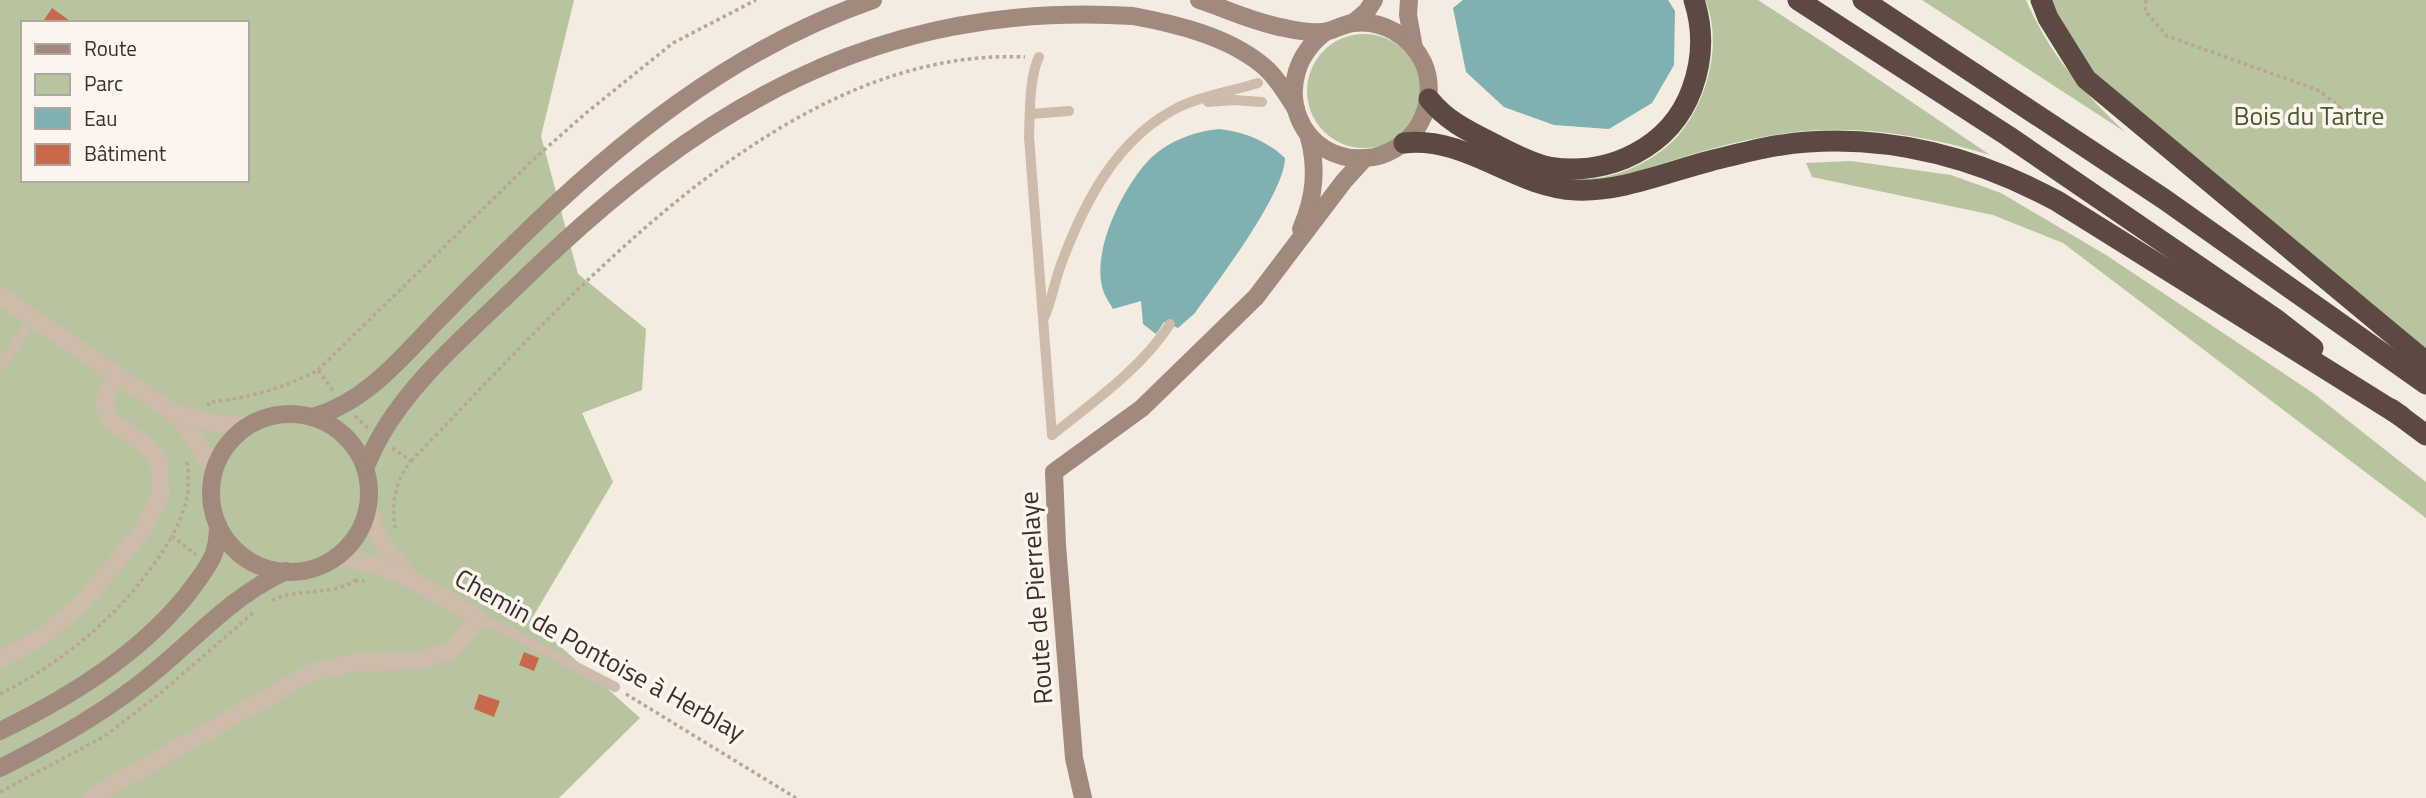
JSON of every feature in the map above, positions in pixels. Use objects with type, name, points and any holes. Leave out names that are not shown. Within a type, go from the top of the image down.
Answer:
[{"type":"highway","points":[[1429,99],[1455,124],[1501,148],[1547,167],[1580,168],[1611,164],[1640,152],[1664,135],[1689,98],[1700,61],[1702,42],[1700,19],[1694,0]]},
{"type":"highway","points":[[1798,0],[2008,136],[2277,320],[2426,435]]},
{"type":"highway","points":[[1863,0],[2164,199],[2426,384]]},
{"type":"highway","points":[[2041,0],[2048,18],[2086,79],[2426,362]]},
{"type":"highway","points":[[1404,143],[1444,144],[1544,186],[1576,190],[1615,186],[1761,149],[1807,142],[1871,142],[1903,146],[1958,159],[2000,173],[2057,201],[2401,416]]},
{"type":"main road","points":[[313,417],[344,405],[383,376],[535,223],[663,113],[750,55],[814,23],[873,0]]},
{"type":"main road","points":[[365,468],[379,438],[406,400],[453,349],[583,222],[661,155],[743,96],[817,56],[870,35],[934,16],[1003,8],[1071,8],[1119,14],[1183,29],[1237,48],[1263,65],[1296,109],[1308,134],[1334,153],[1349,157],[1379,156],[1404,143],[1424,116],[1429,99],[1426,68],[1409,42],[1393,30],[1374,23],[1354,22],[1327,31],[1285,28],[1199,0]]},
{"type":"main road","points":[[1354,22],[1367,11],[1374,0]]},
{"type":"main road","points":[[1409,0],[1408,15],[1414,48]]},
{"type":"main road","points":[[1296,109],[1293,85],[1296,68],[1304,52],[1327,31]]},
{"type":"main road","name":"Route de Pierrelaye","points":[[1294,247],[1307,216],[1314,189],[1314,158],[1308,134]]},
{"type":"main road","name":"Route de Pierrelaye","points":[[1083,798],[1073,747],[1054,472],[1142,408],[1256,297],[1344,181],[1365,158]]},
{"type":"main road","points":[[296,414],[313,417],[340,432],[350,442],[365,468],[369,494],[365,519],[353,540],[335,558],[312,569],[286,571],[258,565],[246,558],[225,537],[218,524],[212,498],[214,471],[226,446],[246,428],[262,419],[296,414]]},
{"type":"main road","points":[[0,732],[92,679],[173,612],[208,565],[215,548],[218,524]]},
{"type":"main road","points":[[0,768],[63,734],[126,695],[243,595],[286,571]]},
{"type":"street","points":[[0,296],[173,413],[193,437],[214,471]]},
{"type":"street","points":[[0,659],[40,638],[80,605],[143,530],[161,494],[159,461],[144,444],[109,419],[103,401],[116,374]]},
{"type":"street","points":[[173,413],[246,428]]},
{"type":"street","name":"Chemin de Pontoise à Herblay","points":[[368,506],[378,537],[391,558],[413,579]]},
{"type":"street","name":"Chemin de Pontoise à Herblay","points":[[335,558],[362,560],[413,579],[479,619]]},
{"type":"street","points":[[90,798],[310,674],[357,662],[418,661],[450,651],[479,619]]},
{"type":"lane","points":[[1039,57],[1030,114],[1030,150],[1052,435],[1114,385],[1163,335],[1170,324]]},
{"type":"lane","points":[[1043,319],[1068,247],[1091,197],[1119,155],[1153,121],[1183,105],[1258,83]]},
{"type":"lane","points":[[1183,105],[1234,100],[1262,102]]},
{"type":"lane","points":[[1030,114],[1069,111]]},
{"type":"lane","points":[[0,366],[34,318]]},
{"type":"lane","name":"Chemin de Pontoise à Herblay","points":[[479,619],[504,629],[615,687]]},
{"type":"path","points":[[203,421],[209,402],[252,395],[287,384],[318,370],[535,158],[586,113],[673,43],[756,0]]},
{"type":"path","points":[[2146,0],[2145,11],[2166,36],[2319,90],[2360,122]]},
{"type":"path","points":[[378,537],[382,535],[385,540],[397,532],[394,505],[397,487],[411,461],[443,426],[605,266],[716,170],[770,134],[827,102],[895,74],[969,60],[1007,56],[1039,57]]},
{"type":"path","points":[[318,370],[344,405],[379,438],[411,461]]},
{"type":"path","points":[[0,694],[40,672],[86,639],[142,580],[183,516],[188,499],[188,474],[186,456],[181,446],[193,437]]},
{"type":"path","points":[[172,536],[208,565]]},
{"type":"path","points":[[243,595],[255,611],[288,594],[311,592],[355,581],[359,577],[362,560]]},
{"type":"path","name":"Chemin de Pontoise à Herblay","points":[[615,687],[796,798]]},
{"type":"green space","points":[[0,0],[574,0],[541,136],[578,274],[646,329],[642,390],[582,413],[613,482],[531,620],[640,718],[559,798],[0,798]]},
{"type":"green space","points":[[1705,0],[1758,0],[1990,155],[1907,136],[1824,130],[1742,141],[1606,180],[1581,182],[1549,178],[1610,176],[1653,157],[1675,139],[1699,103],[1710,69],[1713,33]]},
{"type":"green space","points":[[1922,0],[2026,0],[2035,20],[2068,71],[2125,132]]},
{"type":"green space","name":"Bois du Tartre","points":[[2041,0],[2426,0],[2426,362],[2086,79]]},
{"type":"green space","points":[[1364,34],[1386,39],[1404,51],[1416,69],[1421,91],[1416,113],[1404,131],[1386,143],[1364,148],[1342,143],[1324,131],[1312,113],[1307,91],[1312,69],[1324,51],[1342,39]]},
{"type":"green space","points":[[1851,161],[1951,175],[2001,193],[2106,255],[2313,393],[2426,482],[2426,518],[2063,243],[1993,215],[1812,177],[1806,163]]},
{"type":"water","points":[[1463,0],[1668,0],[1675,11],[1674,65],[1652,103],[1609,129],[1554,125],[1504,107],[1466,72],[1453,8]]},
{"type":"water","points":[[1220,129],[1247,135],[1270,146],[1285,158],[1282,173],[1274,193],[1248,237],[1195,313],[1178,328],[1164,322],[1156,334],[1143,324],[1141,301],[1113,309],[1106,298],[1100,275],[1105,240],[1128,188],[1155,154],[1181,139]]},
{"type":"building","points":[[52,8],[70,21],[43,21]]},
{"type":"building","points":[[524,652],[539,658],[534,671],[519,665]]},
{"type":"building","points":[[479,694],[500,701],[494,717],[474,709]]}]
